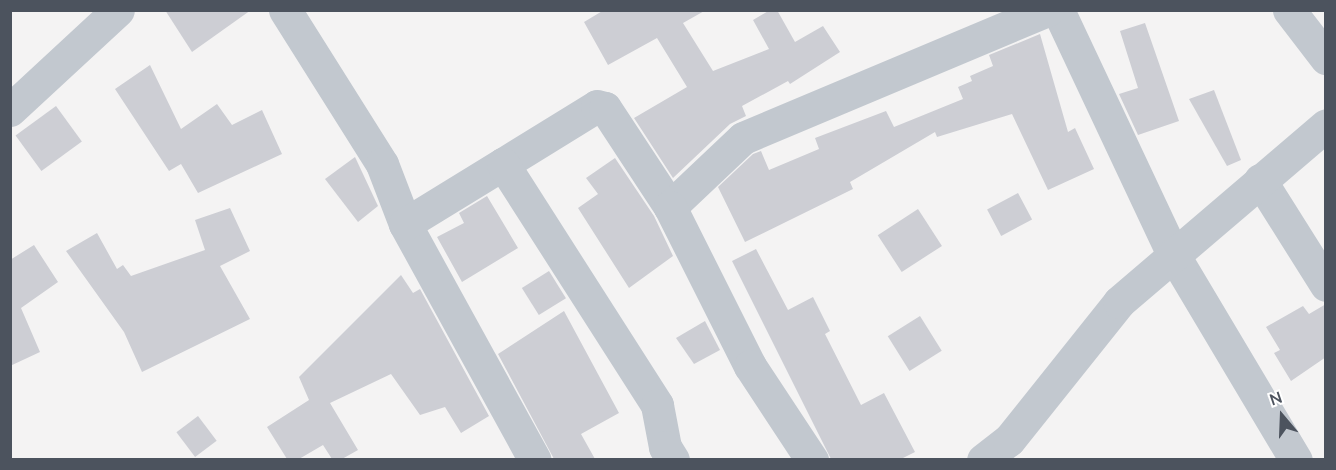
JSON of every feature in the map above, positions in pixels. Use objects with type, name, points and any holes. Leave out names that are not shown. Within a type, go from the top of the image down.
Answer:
[{"type":"street","points":[[10,110],[117,10]]},
{"type":"street","points":[[285,10],[382,164],[405,224],[535,459]]},
{"type":"street","points":[[670,207],[743,138],[1048,10]]},
{"type":"street","points":[[1058,10],[1173,254],[1296,459]]},
{"type":"street","points":[[1289,10],[1326,58]]},
{"type":"street","points":[[405,224],[597,106],[605,108],[670,207],[750,366],[812,459]]},
{"type":"street","points":[[983,459],[1015,450],[1119,302],[1326,126]]},
{"type":"street","points":[[503,164],[657,405],[665,447],[674,459]]},
{"type":"street","points":[[1260,180],[1326,285]]},
{"type":"building","points":[[165,10],[251,10],[192,52]]},
{"type":"building","points":[[604,10],[706,10],[683,23],[713,71],[769,49],[753,20],[770,10],[777,10],[795,42],[823,26],[840,52],[790,84],[788,81],[742,106],[746,116],[730,124],[673,178],[634,118],[687,87],[657,38],[608,65],[584,22]]},
{"type":"building","points":[[1145,23],[1179,121],[1138,135],[1119,94],[1138,88],[1120,31]]},
{"type":"building","points":[[1040,34],[1068,132],[1075,128],[1094,169],[1048,190],[1012,114],[937,137],[935,132],[850,182],[853,189],[745,242],[718,187],[753,154],[761,151],[769,170],[819,149],[815,138],[886,111],[894,127],[963,99],[958,87],[972,81],[970,76],[993,66],[989,55]]},
{"type":"building","points":[[150,65],[181,129],[217,104],[232,125],[262,110],[282,154],[198,193],[181,164],[169,171],[115,89]]},
{"type":"building","points":[[1214,90],[1241,160],[1227,166],[1189,99]]},
{"type":"building","points":[[56,106],[82,142],[41,171],[16,135]]},
{"type":"building","points":[[355,157],[378,206],[358,222],[325,179]]},
{"type":"building","points":[[615,158],[654,216],[673,256],[629,288],[578,208],[598,194],[586,178]]},
{"type":"building","points":[[1018,193],[1032,219],[1001,236],[987,209]]},
{"type":"building","points":[[487,196],[518,248],[462,282],[437,237],[464,223],[459,213]]},
{"type":"building","points":[[230,208],[250,251],[220,266],[250,319],[142,372],[124,332],[66,251],[97,233],[117,269],[123,265],[131,276],[205,250],[195,220]]},
{"type":"building","points":[[918,209],[942,246],[902,272],[878,235]]},
{"type":"building","points":[[34,245],[58,282],[21,308],[40,352],[10,366],[10,260]]},
{"type":"building","points":[[756,249],[788,310],[813,297],[830,331],[825,334],[861,405],[884,393],[915,452],[901,459],[831,459],[732,261]]},
{"type":"building","points":[[549,271],[566,298],[539,315],[522,288]]},
{"type":"building","points":[[401,275],[413,293],[420,289],[489,416],[461,433],[445,407],[420,415],[391,374],[330,403],[358,450],[342,459],[332,459],[323,445],[299,459],[287,459],[267,427],[309,400],[299,377]]},
{"type":"building","points":[[1326,304],[1326,357],[1291,381],[1274,353],[1280,350],[1266,327],[1303,306],[1309,314]]},
{"type":"building","points":[[564,311],[619,413],[581,434],[595,459],[554,459],[498,354]]},
{"type":"building","points":[[920,316],[942,351],[910,371],[888,336]]},
{"type":"building","points":[[705,321],[720,350],[694,364],[676,338]]},
{"type":"building","points":[[198,416],[217,441],[195,457],[176,432]]}]
